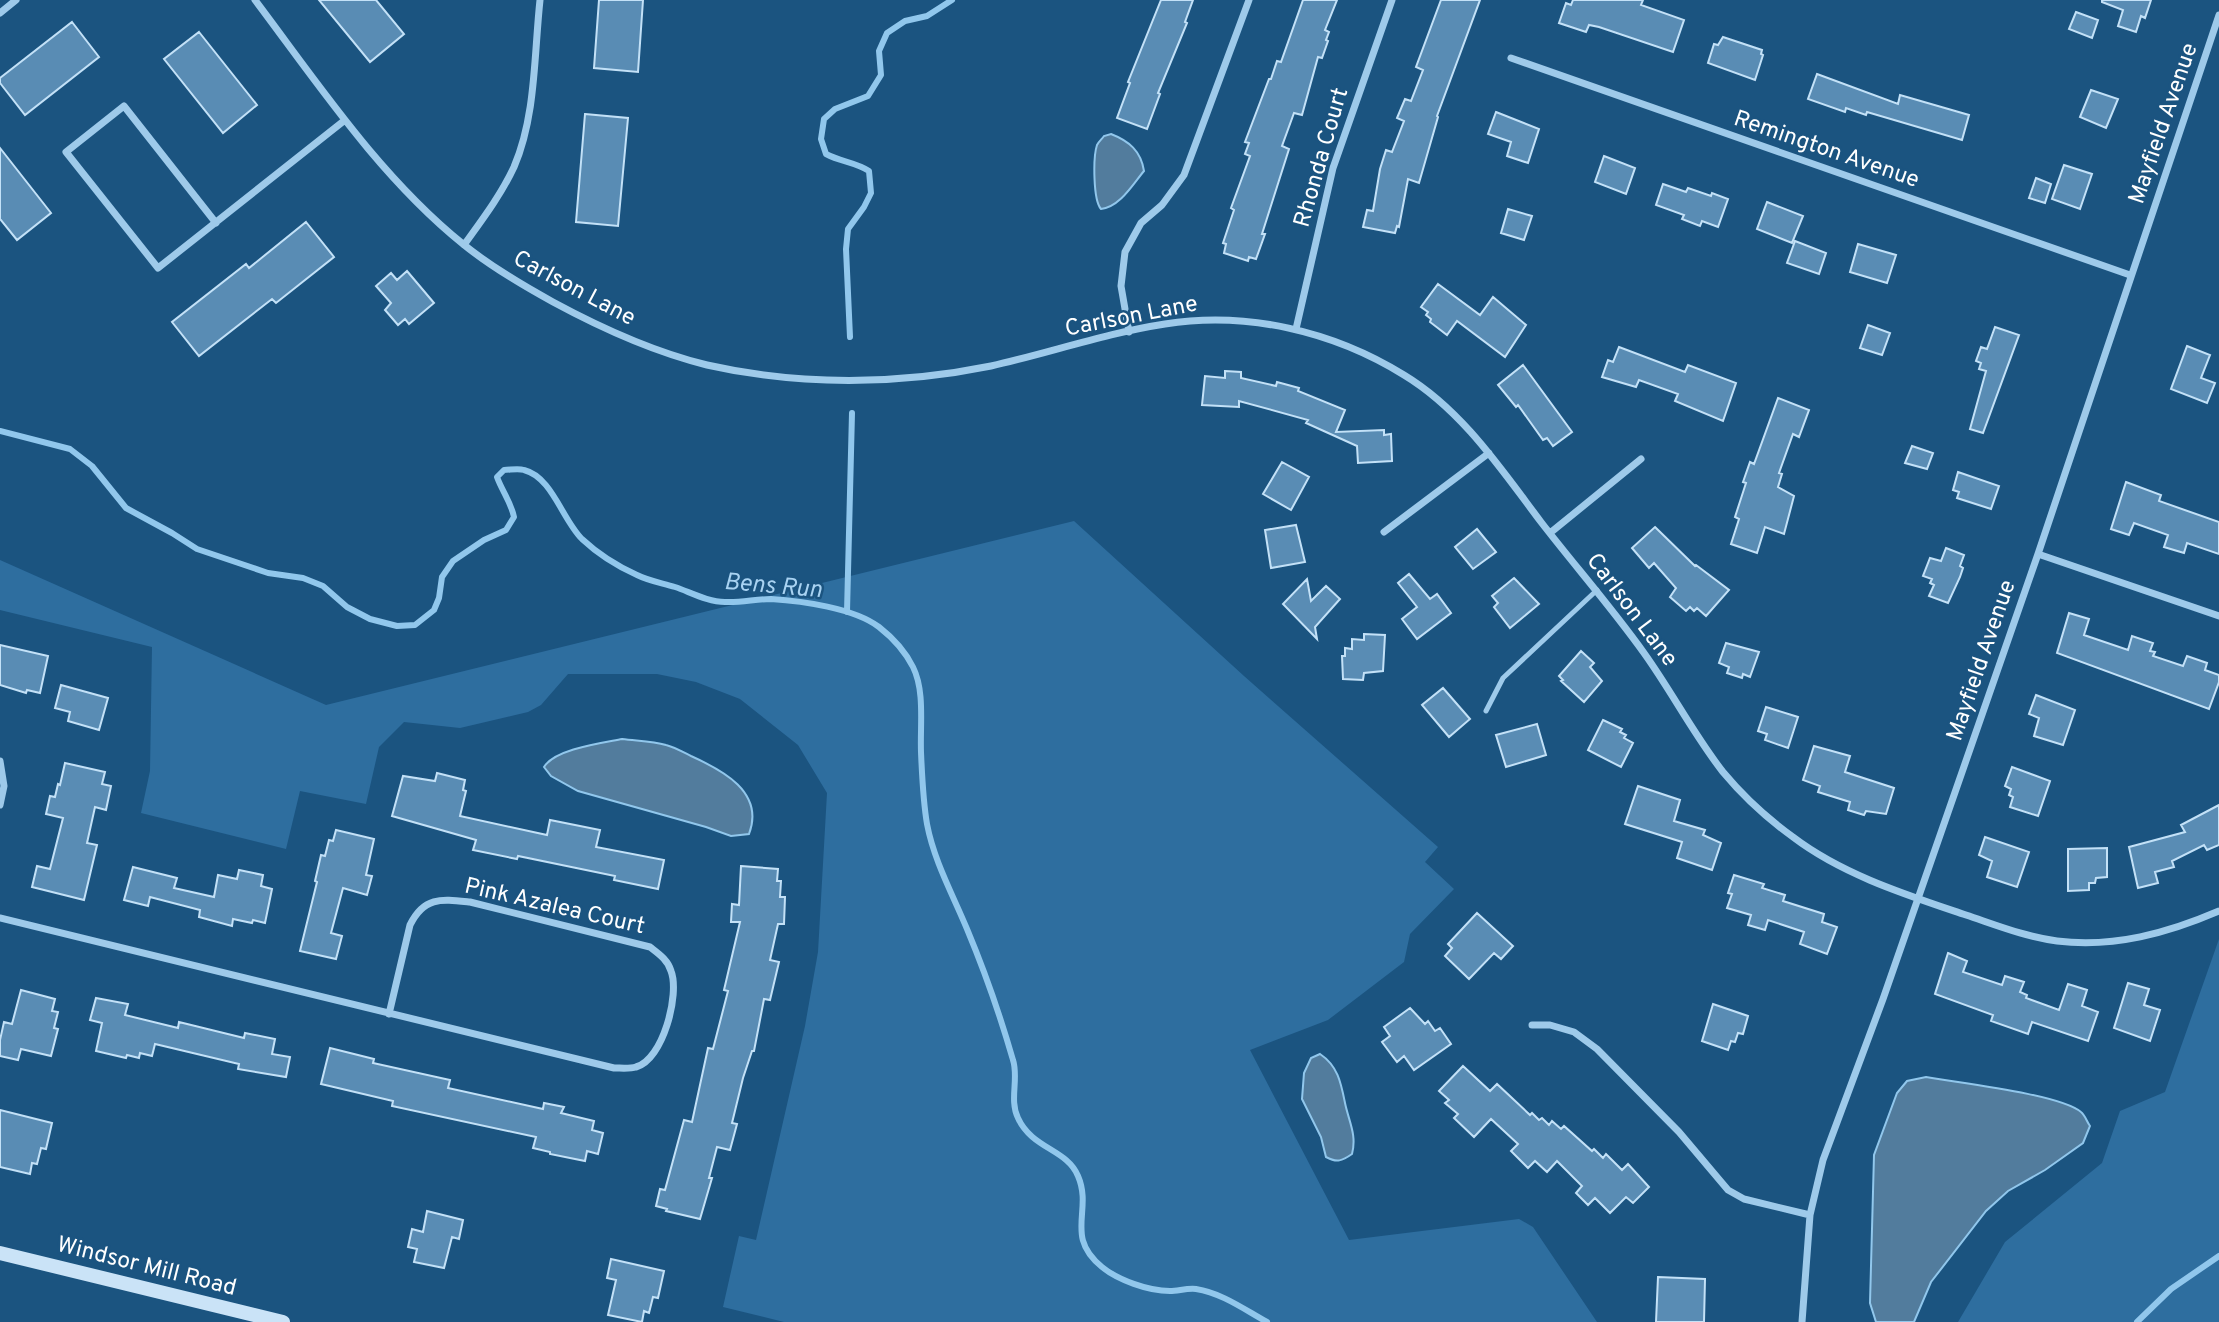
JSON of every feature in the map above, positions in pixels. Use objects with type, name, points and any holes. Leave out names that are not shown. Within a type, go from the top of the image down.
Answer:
[{"type":"main road","name":"Windsor Mill Road","points":[[0,1253],[283,1322]]},
{"type":"street","points":[[0,13],[16,0]]},
{"type":"street","name":"Carlson Lane","points":[[255,0],[345,120],[422,206],[464,244],[519,283],[584,319],[644,345],[705,365],[775,376],[879,380],[951,374],[1163,324],[1207,320],[1296,329],[1359,351],[1408,376],[1450,410],[1489,453],[1597,590],[1668,686],[1725,775],[1759,810],[1796,840],[1842,868],[1918,898],[2020,933],[2060,941],[2098,942],[2145,937],[2185,926],[2219,911]]},
{"type":"street","points":[[464,244],[497,199],[514,166],[527,126],[540,0]]},
{"type":"street","points":[[1129,332],[1121,286],[1125,252],[1141,223],[1162,205],[1184,176],[1249,0]]},
{"type":"street","name":"Rhonda Court","points":[[1296,329],[1333,168],[1392,0]]},
{"type":"street","name":"Mayfield Avenue","points":[[1802,1322],[1810,1215],[1823,1160],[2038,554],[2219,15]]},
{"type":"street","name":"Remington Avenue","points":[[1511,58],[2130,275]]},
{"type":"street","points":[[216,223],[124,106],[66,152],[158,268],[216,223],[345,120]]},
{"type":"street","points":[[1384,532],[1489,453]]},
{"type":"street","points":[[1550,533],[1641,459]]},
{"type":"street","points":[[2038,554],[2219,616]]},
{"type":"street","points":[[0,761],[4,774],[0,805]]},
{"type":"street","name":"Pink Azalea Court","points":[[0,918],[388,1014],[614,1068],[637,1067],[653,1057],[662,1042],[674,988],[671,971],[664,958],[650,947],[470,902],[440,899],[417,912],[410,925],[388,1014]]},
{"type":"street","points":[[1532,1025],[1550,1025],[1574,1032],[1597,1049],[1679,1132],[1728,1190],[1744,1199],[1810,1215]]},
{"type":"lane","points":[[1486,711],[1503,678],[1597,590]]},
{"type":"shaded area","points":[[1111,134],[1133,148],[1144,171],[1120,200],[1101,209],[1095,188],[1096,151],[1104,136]]},
{"type":"shaded area","points":[[1074,521],[1438,847],[1425,862],[1454,889],[1410,934],[1404,962],[1328,1020],[1250,1050],[1349,1240],[1519,1219],[1533,1227],[1597,1322],[784,1322],[723,1307],[739,1236],[756,1240],[805,1026],[818,952],[827,793],[798,745],[740,699],[696,682],[657,674],[568,674],[541,705],[528,712],[460,728],[404,722],[379,747],[366,804],[300,791],[286,849],[141,813],[150,771],[152,647],[0,610],[0,560],[326,705]]},
{"type":"shaded area","points":[[622,739],[669,746],[715,768],[738,784],[751,806],[749,834],[731,836],[578,791],[551,776],[544,767],[568,751]]},
{"type":"shaded area","points":[[2219,939],[2219,1322],[1958,1322],[2005,1242],[2102,1163],[2120,1111],[2165,1092]]},
{"type":"shaded area","points":[[1320,1054],[1331,1064],[1338,1076],[1353,1135],[1352,1154],[1339,1160],[1326,1157],[1321,1137],[1302,1099],[1304,1073],[1311,1058]]},
{"type":"shaded area","points":[[1926,1077],[2052,1100],[2081,1112],[2090,1126],[2083,1143],[2045,1170],[2008,1191],[1986,1211],[1931,1282],[1914,1322],[1876,1322],[1870,1303],[1874,1155],[1897,1093],[1907,1081]]},
{"type":"building","points":[[319,0],[376,0],[404,34],[370,62]]},
{"type":"building","points":[[599,0],[643,0],[638,72],[594,68]]},
{"type":"building","points":[[1161,0],[1193,0],[1147,129],[1117,118],[1130,83],[1128,82]]},
{"type":"building","points":[[1303,0],[1337,0],[1325,30],[1329,32],[1328,41],[1322,58],[1318,57],[1302,115],[1294,113],[1282,146],[1289,149],[1262,234],[1265,234],[1256,259],[1249,257],[1248,261],[1224,253],[1226,244],[1223,243],[1234,210],[1231,208],[1250,156],[1245,154],[1249,143],[1245,142],[1277,61],[1281,62]]},
{"type":"building","points":[[1441,0],[1480,0],[1437,116],[1419,183],[1408,179],[1399,227],[1397,226],[1395,233],[1363,227],[1367,210],[1373,211],[1386,150],[1392,152],[1404,121],[1397,118],[1405,99],[1411,101],[1423,70],[1416,67]]},
{"type":"building","points":[[1573,0],[1643,0],[1641,5],[1684,20],[1673,52],[1599,27],[1589,25],[1586,32],[1559,23],[1566,3],[1571,5]]},
{"type":"building","points":[[2102,0],[2151,0],[2145,18],[2141,16],[2136,32],[2118,26],[2123,10]]},
{"type":"building","points":[[2076,12],[2098,20],[2092,38],[2069,29]]},
{"type":"building","points":[[72,22],[99,57],[25,115],[0,83],[0,78]]},
{"type":"building","points":[[199,32],[257,105],[223,133],[164,59]]},
{"type":"building","points":[[1723,37],[1762,50],[1763,55],[1755,80],[1708,63],[1714,44],[1718,45]]},
{"type":"building","points":[[1817,74],[1898,104],[1900,95],[1969,115],[1962,140],[1867,112],[1866,115],[1846,108],[1845,112],[1808,99]]},
{"type":"building","points":[[2091,90],[2118,99],[2106,128],[2080,117]]},
{"type":"building","points":[[1496,112],[1539,129],[1528,163],[1507,156],[1511,142],[1488,134]]},
{"type":"building","points":[[585,114],[628,118],[618,226],[576,222]]},
{"type":"building","points":[[0,148],[51,213],[17,240],[0,219]]},
{"type":"building","points":[[1604,156],[1635,168],[1626,194],[1595,182]]},
{"type":"building","points":[[2064,165],[2092,174],[2080,209],[2052,199]]},
{"type":"building","points":[[2036,178],[2051,184],[2045,203],[2029,198]]},
{"type":"building","points":[[1663,184],[1686,192],[1688,188],[1728,199],[1718,227],[1702,221],[1700,226],[1682,219],[1684,215],[1656,205]]},
{"type":"building","points":[[1767,202],[1803,216],[1792,243],[1757,229]]},
{"type":"building","points":[[1508,209],[1532,216],[1524,240],[1501,233]]},
{"type":"building","points":[[306,222],[334,257],[276,303],[272,299],[199,356],[172,322],[246,264],[249,268]]},
{"type":"building","points":[[1795,241],[1826,253],[1819,274],[1787,263]]},
{"type":"building","points":[[1858,244],[1896,255],[1887,283],[1850,272]]},
{"type":"building","points":[[407,271],[434,303],[409,324],[405,319],[398,325],[385,310],[391,303],[376,286],[391,273],[397,280]]},
{"type":"building","points":[[1438,284],[1480,315],[1493,297],[1526,325],[1505,357],[1457,321],[1447,335],[1430,322],[1431,319],[1426,315],[1428,312],[1421,307]]},
{"type":"building","points":[[1868,325],[1890,333],[1882,355],[1860,348]]},
{"type":"building","points":[[1995,327],[2019,335],[1983,433],[1970,429],[1986,371],[1979,369],[1981,363],[1976,361],[1981,347],[1987,349]]},
{"type":"building","points":[[2187,346],[2210,355],[2201,378],[2215,383],[2207,403],[2171,389]]},
{"type":"building","points":[[1619,347],[1685,372],[1688,365],[1736,383],[1723,421],[1675,401],[1678,394],[1639,380],[1636,387],[1602,377],[1608,360],[1613,362]]},
{"type":"building","points":[[1523,365],[1572,432],[1553,446],[1547,438],[1543,440],[1518,405],[1516,407],[1498,385]]},
{"type":"building","points":[[1225,371],[1241,372],[1241,378],[1276,386],[1277,382],[1299,388],[1298,391],[1345,410],[1336,432],[1384,430],[1384,435],[1391,434],[1392,461],[1358,463],[1357,446],[1306,423],[1308,420],[1239,401],[1239,407],[1202,405],[1205,376],[1225,378]]},
{"type":"building","points":[[1778,398],[1809,410],[1799,437],[1793,434],[1779,473],[1782,474],[1778,487],[1794,496],[1784,534],[1765,527],[1757,553],[1731,544],[1739,519],[1735,517],[1746,483],[1743,482],[1750,462],[1754,464]]},
{"type":"building","points":[[1912,446],[1933,453],[1927,469],[1905,463]]},
{"type":"building","points":[[1282,462],[1309,477],[1291,510],[1263,494]]},
{"type":"building","points":[[1958,472],[1999,486],[1991,509],[1957,498],[1959,492],[1953,490]]},
{"type":"building","points":[[2126,482],[2161,495],[2159,501],[2219,522],[2219,554],[2187,543],[2184,553],[2164,547],[2168,535],[2134,523],[2129,535],[2111,529]]},
{"type":"building","points":[[1296,525],[1305,562],[1271,568],[1265,530]]},
{"type":"building","points":[[1655,527],[1695,566],[1729,590],[1706,616],[1697,608],[1694,611],[1690,607],[1686,611],[1670,597],[1676,588],[1654,563],[1649,568],[1632,548]]},
{"type":"building","points":[[1477,529],[1496,552],[1473,569],[1455,547]]},
{"type":"building","points":[[1946,548],[1964,555],[1960,577],[1948,603],[1929,596],[1934,585],[1930,583],[1932,579],[1923,576],[1930,558],[1941,561]]},
{"type":"building","points":[[1409,574],[1430,599],[1437,594],[1451,613],[1417,639],[1402,619],[1417,607],[1398,583]]},
{"type":"building","points":[[1514,578],[1539,604],[1510,628],[1494,607],[1498,603],[1492,596]]},
{"type":"building","points":[[1307,579],[1311,601],[1326,586],[1340,599],[1315,627],[1317,639],[1283,604]]},
{"type":"building","points":[[2069,613],[2089,619],[2084,635],[2128,650],[2132,636],[2153,643],[2150,651],[2155,652],[2153,656],[2183,666],[2187,656],[2207,663],[2205,670],[2219,675],[2209,709],[2057,653]]},
{"type":"building","points":[[1364,634],[1385,635],[1383,671],[1364,673],[1363,680],[1343,679],[1342,656],[1345,656],[1345,648],[1352,649],[1352,639],[1364,640]]},
{"type":"building","points":[[1726,643],[1759,652],[1750,677],[1743,674],[1742,678],[1727,673],[1729,667],[1719,663]]},
{"type":"building","points":[[0,645],[48,656],[40,693],[27,690],[26,693],[0,685]]},
{"type":"building","points":[[1581,651],[1594,663],[1590,667],[1602,681],[1584,702],[1559,676]]},
{"type":"building","points":[[61,685],[108,698],[99,730],[68,721],[70,712],[55,708]]},
{"type":"building","points":[[1443,688],[1470,719],[1449,737],[1422,705]]},
{"type":"building","points":[[2036,695],[2075,710],[2063,745],[2034,736],[2039,718],[2029,714]]},
{"type":"building","points":[[1766,707],[1798,717],[1788,748],[1765,740],[1767,734],[1758,731]]},
{"type":"building","points":[[1603,720],[1622,729],[1620,732],[1626,735],[1624,738],[1633,743],[1621,767],[1588,750]]},
{"type":"building","points":[[1537,724],[1546,755],[1506,767],[1496,735]]},
{"type":"building","points":[[1814,746],[1850,756],[1845,772],[1894,788],[1886,814],[1866,811],[1864,815],[1848,810],[1850,802],[1818,792],[1820,786],[1803,780]]},
{"type":"building","points":[[65,763],[105,772],[102,784],[111,786],[106,810],[95,807],[87,843],[97,845],[84,900],[32,887],[37,866],[50,869],[63,818],[46,814],[50,796],[55,797],[58,784],[60,785]]},
{"type":"building","points":[[2012,767],[2050,781],[2038,816],[2010,807],[2013,797],[2009,795],[2011,789],[2005,786]]},
{"type":"building","points":[[437,773],[465,780],[463,790],[466,791],[460,816],[547,835],[550,820],[600,830],[596,847],[664,860],[658,889],[614,880],[615,876],[518,856],[517,859],[473,850],[476,840],[392,816],[403,776],[435,781]]},
{"type":"building","points":[[1638,786],[1680,800],[1674,821],[1705,830],[1703,835],[1721,843],[1712,870],[1677,858],[1682,842],[1625,824]]},
{"type":"building","points":[[2219,805],[2219,845],[2207,850],[2204,845],[2172,861],[2174,867],[2155,872],[2158,883],[2138,888],[2129,847],[2185,832],[2181,825]]},
{"type":"building","points":[[336,830],[374,839],[366,875],[372,876],[367,895],[343,888],[331,933],[342,936],[336,959],[300,951],[321,855],[325,856],[329,840],[333,841]]},
{"type":"building","points":[[1985,837],[2029,852],[2017,887],[1987,877],[1992,861],[1979,855]]},
{"type":"building","points":[[2107,848],[2107,877],[2096,878],[2095,883],[2089,883],[2089,890],[2068,891],[2068,849]]},
{"type":"building","points":[[741,866],[778,869],[777,881],[781,881],[780,897],[785,897],[784,924],[778,924],[770,960],[779,962],[770,1000],[764,999],[754,1051],[743,1078],[732,1123],[737,1124],[730,1150],[717,1147],[709,1178],[712,1178],[700,1219],[656,1206],[660,1189],[665,1190],[684,1120],[692,1122],[708,1048],[713,1049],[728,991],[724,990],[740,922],[731,922],[732,904],[739,905]]},
{"type":"building","points":[[133,867],[177,878],[174,888],[214,897],[218,875],[237,879],[239,870],[263,875],[261,886],[272,889],[265,923],[233,919],[232,926],[199,917],[200,910],[150,897],[148,906],[124,900]]},
{"type":"building","points":[[1734,875],[1764,884],[1762,888],[1785,895],[1783,901],[1824,914],[1822,922],[1837,927],[1827,954],[1800,944],[1804,932],[1768,920],[1765,930],[1748,925],[1751,915],[1727,908],[1732,894],[1728,893]]},
{"type":"building","points":[[1477,913],[1513,946],[1501,959],[1494,953],[1469,979],[1445,956],[1452,948],[1448,944]]},
{"type":"building","points":[[1948,953],[1967,961],[1963,972],[2002,985],[2005,976],[2024,982],[2020,992],[2027,995],[2026,998],[2059,1010],[2068,984],[2087,990],[2082,1006],[2098,1012],[2088,1041],[2032,1022],[2028,1034],[1991,1021],[1993,1015],[1935,994]]},
{"type":"building","points":[[2128,983],[2149,989],[2144,1005],[2160,1010],[2150,1041],[2114,1028]]},
{"type":"building","points":[[21,990],[55,999],[52,1011],[58,1012],[54,1028],[58,1029],[51,1056],[21,1049],[18,1060],[0,1056],[4,1022],[12,1024]]},
{"type":"building","points":[[96,998],[128,1004],[125,1015],[178,1028],[179,1022],[244,1038],[245,1033],[275,1039],[272,1054],[290,1057],[286,1077],[238,1069],[239,1064],[155,1044],[152,1056],[140,1053],[139,1058],[96,1051],[102,1023],[90,1020]]},
{"type":"building","points":[[1713,1004],[1748,1016],[1743,1034],[1738,1033],[1728,1050],[1702,1041]]},
{"type":"building","points":[[1410,1008],[1425,1024],[1428,1021],[1435,1031],[1440,1028],[1451,1044],[1414,1070],[1404,1056],[1397,1062],[1382,1042],[1390,1036],[1384,1027]]},
{"type":"building","points":[[330,1048],[374,1059],[373,1063],[450,1080],[448,1088],[543,1109],[544,1103],[564,1107],[561,1113],[594,1121],[592,1130],[603,1133],[598,1154],[587,1151],[585,1161],[550,1154],[533,1148],[536,1137],[392,1106],[393,1101],[321,1084]]},
{"type":"building","points":[[1463,1066],[1490,1091],[1497,1084],[1530,1115],[1532,1113],[1539,1120],[1542,1118],[1549,1125],[1552,1121],[1561,1129],[1564,1126],[1592,1151],[1594,1149],[1603,1158],[1606,1154],[1622,1170],[1628,1164],[1649,1187],[1633,1203],[1626,1197],[1610,1213],[1595,1198],[1588,1205],[1576,1193],[1582,1186],[1557,1161],[1547,1172],[1535,1161],[1528,1168],[1511,1151],[1518,1144],[1491,1119],[1474,1137],[1454,1118],[1458,1114],[1445,1103],[1449,1100],[1439,1091]]},
{"type":"building","points":[[0,1110],[52,1123],[46,1149],[41,1148],[37,1164],[32,1163],[30,1174],[0,1167]]},
{"type":"building","points":[[427,1211],[463,1220],[459,1239],[452,1237],[444,1268],[414,1262],[417,1249],[408,1247],[412,1229],[423,1232]]},
{"type":"building","points":[[611,1259],[664,1271],[658,1298],[653,1297],[649,1313],[644,1311],[642,1322],[608,1315],[616,1280],[607,1278]]},
{"type":"building","points":[[1658,1277],[1705,1279],[1704,1322],[1656,1322]]},
{"type":"waterway","points":[[850,337],[846,249],[848,229],[871,193],[869,171],[826,154],[821,139],[824,119],[835,109],[868,96],[881,75],[879,51],[887,33],[905,21],[927,16],[952,0]]},
{"type":"waterway","points":[[847,612],[852,413]]},
{"type":"waterway","name":"Bens Run","points":[[0,431],[70,449],[92,466],[126,508],[197,549],[268,573],[303,578],[323,586],[347,607],[370,619],[397,626],[415,625],[434,610],[442,577],[453,561],[484,540],[506,530],[514,517],[497,477],[504,470],[517,469],[534,474],[542,481],[582,539],[615,564],[642,577],[719,602],[771,599],[842,610],[879,627],[902,650],[917,676],[921,697],[924,797],[930,838],[980,961],[1008,1043],[1015,1067],[1015,1111],[1024,1128],[1040,1143],[1066,1160],[1078,1176],[1082,1189],[1081,1223],[1084,1245],[1102,1267],[1125,1280],[1161,1291],[1206,1291],[1233,1302],[1267,1322]]},
{"type":"waterway","points":[[2137,1322],[2171,1289],[2219,1256]]}]
